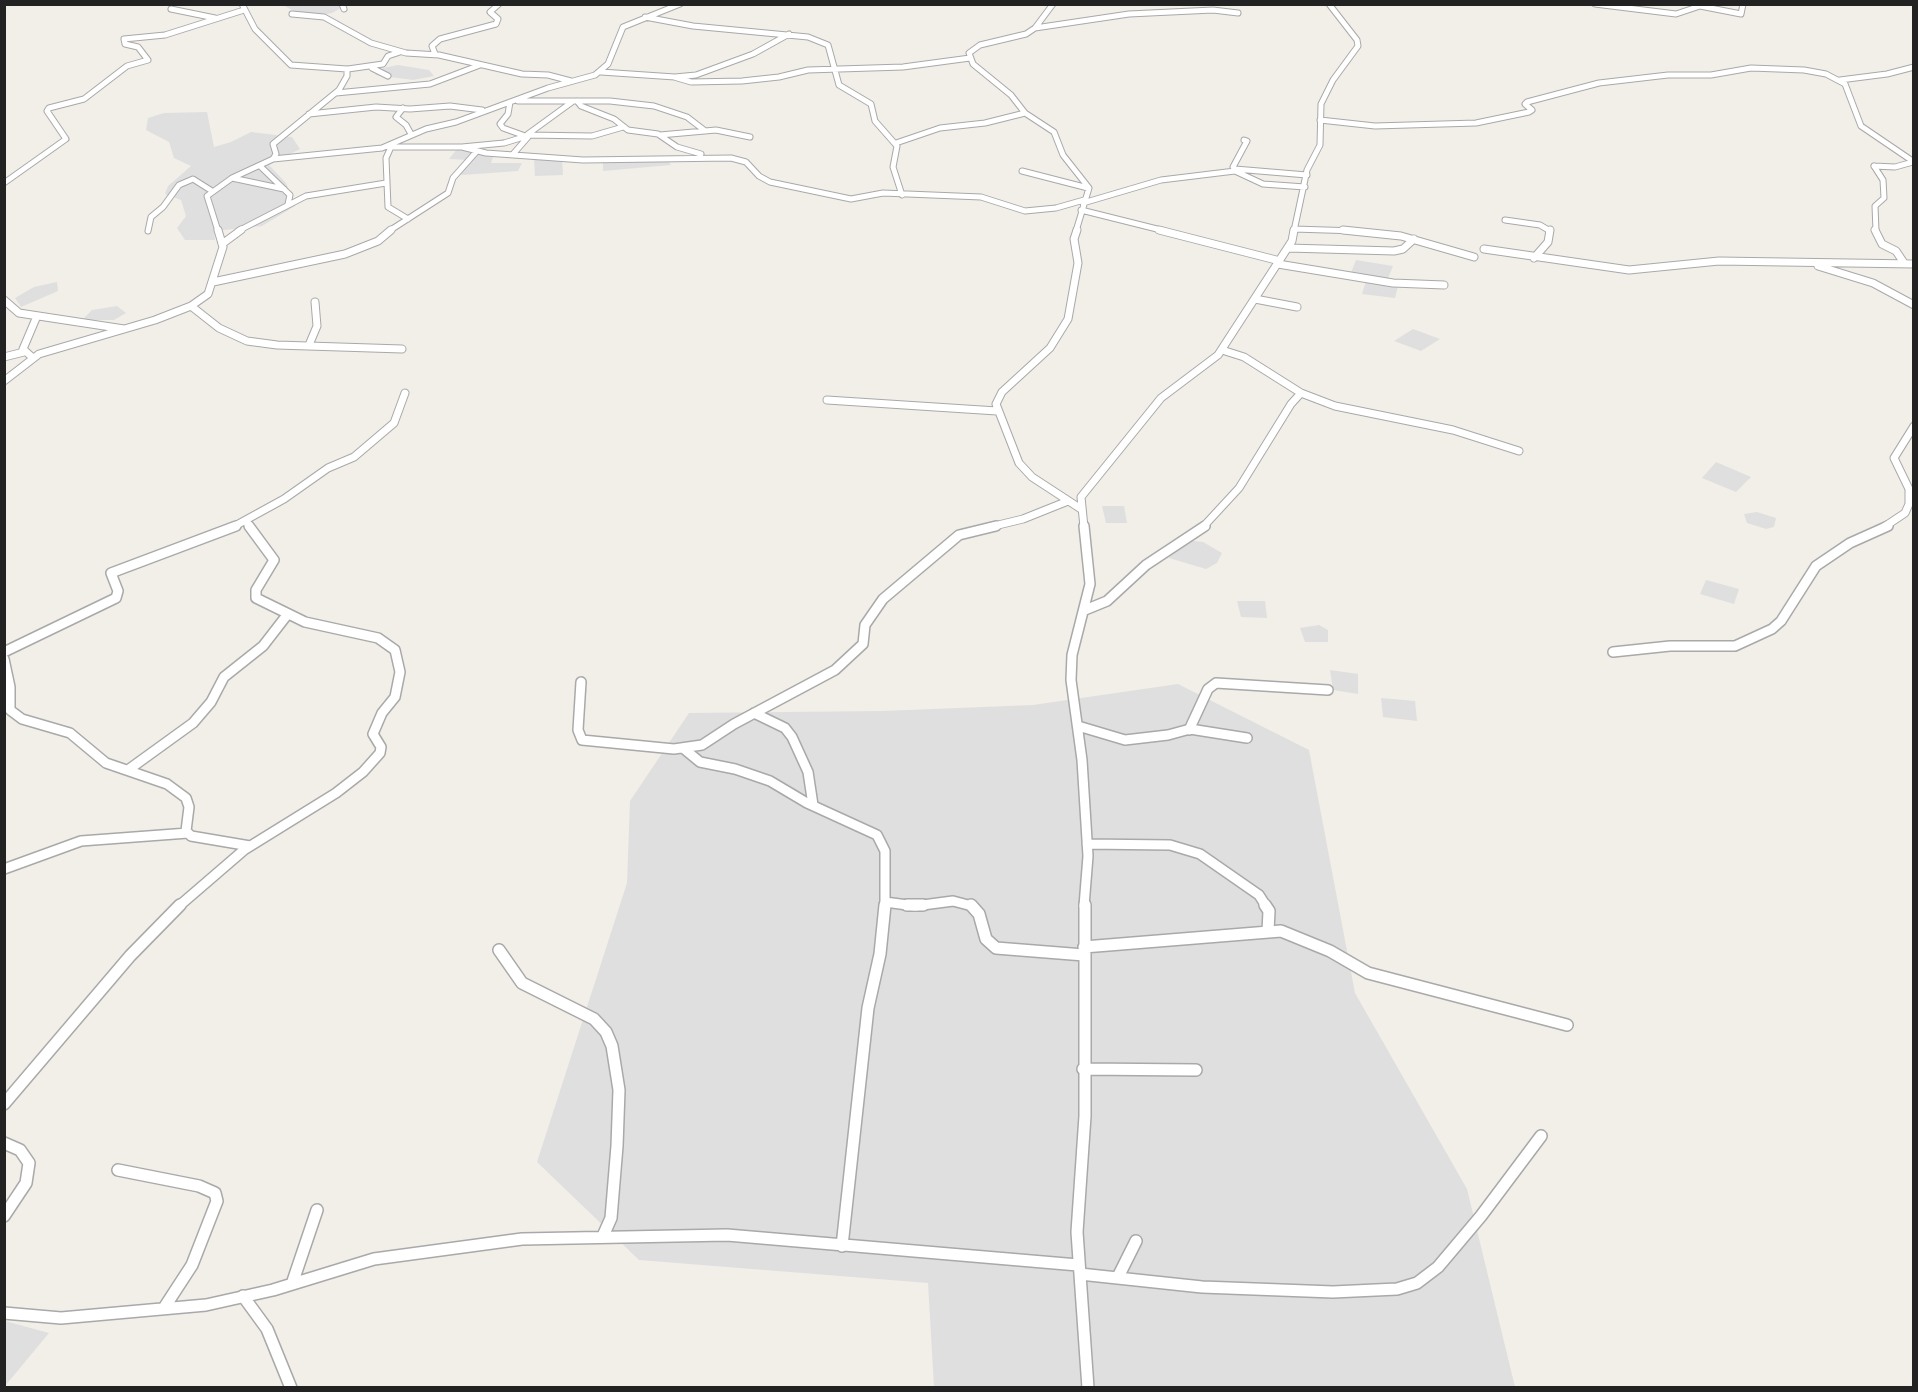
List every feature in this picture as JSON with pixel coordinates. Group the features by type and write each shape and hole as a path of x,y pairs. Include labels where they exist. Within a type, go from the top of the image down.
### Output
{"street":[{"path":"435,54 432,46 440,39 496,24 498,19 490,12 499,4"},
{"path":"601,72 610,59 620,30 643,17 680,4"},
{"path":"1053,4 1035,28 1020,37 976,46 969,53 970,58 989,79 1011,95 1025,113 1054,132 1063,155 1088,188"},
{"path":"1088,1388 1079,1269 1078,1221 1085,1116 1083,1069 1087,844 1078,726 1071,680 1072,655 1090,584 1081,497 1161,398 1222,350 1288,248 1307,175 1320,145 1320,120 1325,96 1358,46 1357,40 1329,4"},
{"path":"1595,4 1676,14 1700,6 1741,14 1743,4"},
{"path":"4,183 66,139 47,111 49,108 84,99 127,66 148,60 138,47 125,44 124,39 165,35 243,8 255,29 291,65 363,68 383,64 388,56 403,51"},
{"path":"171,9 215,18"},
{"path":"1035,28 1129,14 1213,10 1238,13"},
{"path":"292,14 324,17 371,43 403,51 435,54 522,74 548,75 573,81"},
{"path":"643,17 714,28 789,34 828,45 838,85 871,104 875,121 896,143 898,152 893,167 902,195"},
{"path":"387,147 411,135 601,72 674,77 696,75 746,57 789,34"},
{"path":"674,77 692,82 742,81 779,77 808,70 903,67 970,58"},
{"path":"336,93 430,84 480,65"},
{"path":"1839,80 1887,74 1914,67"},
{"path":"363,68 380,70 388,76"},
{"path":"1320,120 1375,126 1476,123 1529,112 1532,110 1525,102 1599,83 1668,75 1711,75 1751,68 1819,72 1839,80 1849,92 1861,126 1913,162"},
{"path":"273,159 276,154 273,144 336,93 347,76 348,69"},
{"path":"511,102 575,101 654,106 687,117 704,130"},
{"path":"575,101 581,106 614,119 623,127 637,133 682,135 704,130 733,132 750,137"},
{"path":"4,381 33,358 126,330 191,306 208,294 222,244 206,198 212,191 232,178 273,159 387,147 462,147 504,143 526,135 575,101"},
{"path":"511,102 508,114 500,124 503,128 526,135 592,136 623,127"},
{"path":"309,114 376,107 450,106 484,110"},
{"path":"403,108 396,117 406,125 411,135"},
{"path":"896,143 940,128 985,123 1025,113"},
{"path":"514,153 526,135"},
{"path":"660,135 677,147 712,158"},
{"path":"1234,170 1247,141 1244,140"},
{"path":"387,147 388,207 408,219"},
{"path":"462,147 536,158 739,159 763,179 798,189 851,199 883,193 988,198 1008,207 1026,211 1083,204 1161,180 1234,170 1272,170 1307,175"},
{"path":"213,282 345,254 378,241 448,193 453,178 477,151"},
{"path":"1904,263 1896,251 1882,243 1874,228 1875,206 1884,198 1884,189 1883,180 1874,166 1895,167 1913,162"},
{"path":"260,166 290,195 288,204"},
{"path":"1234,170 1263,184 1305,187"},
{"path":"1022,171 1088,188"},
{"path":"232,178 284,189"},
{"path":"148,231 151,218 163,207 179,185 193,179 212,191"},
{"path":"222,244 239,231 265,220 288,204 316,193 386,183"},
{"path":"1081,509 1032,477 1019,463 996,404 1002,392 1050,348 1068,319 1077,270 1074,239 1088,188"},
{"path":"1083,204 1279,262 1393,283 1444,285"},
{"path":"1505,220 1540,225 1550,230 1548,242 1534,258"},
{"path":"1294,229 1350,230 1414,239 1474,257"},
{"path":"1288,248 1394,251 1403,249 1414,239"},
{"path":"1484,249 1629,270 1719,261 1914,264"},
{"path":"1801,261 1874,283 1914,305"},
{"path":"1255,299 1297,307"},
{"path":"4,300 19,313 126,330"},
{"path":"309,345 317,326 315,302"},
{"path":"191,306 219,328 247,341 402,348"},
{"path":"24,352 24,345 38,316"},
{"path":"1222,350 1253,362 1301,393 1335,406 1453,430 1519,451"},
{"path":"4,357 24,352 33,358"},
{"path":"4,651 116,598 118,591 111,573 186,547 246,520 328,468 366,449 394,423 405,393"},
{"path":"1085,610 1097,608 1107,601 1146,565 1209,523 1245,480 1291,404 1301,393"},
{"path":"827,400 997,411"},
{"path":"1613,652 1670,646 1735,646 1772,629 1786,614 1816,566 1850,543 1889,525 1905,513 1909,504 1909,489 1894,458 1914,426"},
{"path":"581,682 578,730 582,740 683,748 712,741 754,713 835,670 853,656 863,644 865,626 883,599 959,535 1023,519 1068,501"},
{"path":"4,1104 60,1034 130,956 193,892 250,846 336,793 378,758 381,747 373,734 376,723 395,696 399,659 388,644 362,633 316,626 287,615 256,598 256,590 274,560 246,520"},
{"path":"129,770 193,723 211,702 224,677 263,646 287,615"},
{"path":"4,659 9,673 10,710 22,719 51,726 70,734 106,763 168,784 186,798 189,807 186,831 188,833"},
{"path":"1189,730 1208,689 1216,683 1328,690"},
{"path":"754,713 785,728 792,737 808,771 813,805"},
{"path":"1078,726 1125,740 1189,730 1247,738"},
{"path":"683,748 700,762 735,769 770,781 813,805 877,835 885,851 885,902 880,954 868,1008 842,1246"},
{"path":"4,869 81,841 109,837 188,833 191,836 250,846"},
{"path":"1087,844 1170,844 1200,854 1258,895 1269,911 1268,931"},
{"path":"885,902 915,906 953,902 971,904 979,914 986,939 996,948 1084,951 1281,931 1300,937 1368,973 1567,1025"},
{"path":"499,950 522,983 594,1019 606,1032 612,1046 619,1090 617,1146 611,1218 603,1236"},
{"path":"1083,1069 1196,1070"},
{"path":"4,1312 38,1318 61,1318 206,1305 292,1284 374,1259 416,1251 522,1239 603,1236 727,1235 1079,1269 1118,1277 1202,1287 1333,1292 1397,1290 1417,1283 1438,1267 1481,1216 1541,1136"},
{"path":"4,1143 20,1150 29,1163 26,1183 4,1216"},
{"path":"118,1170 199,1186 215,1193 217,1201 192,1265 164,1308"},
{"path":"292,1284 317,1210"},
{"path":"1118,1277 1136,1241"},
{"path":"243,1296 267,1329 291,1388"}],"shaded area":[{"path":"283,5 346,5 332,13 306,18"},
{"path":"398,65 429,70 434,76 413,80 375,75 383,68"},
{"path":"207,112 214,147 251,132 292,137 300,149 269,165 286,183 295,206 262,226 214,231 215,240 185,240 177,228 186,216 181,200 165,194 168,186 191,166 174,158 169,142 146,130 148,118 164,113"},
{"path":"457,149 494,154 491,163 522,163 518,171 462,175 456,173 469,160 449,159"},
{"path":"666,157 671,165 603,171 603,161"},
{"path":"534,160 562,160 563,175 535,176"},
{"path":"1356,260 1393,266 1387,281 1350,275"},
{"path":"1366,281 1398,286 1395,298 1362,294"},
{"path":"57,282 58,291 21,307 15,298 34,287"},
{"path":"117,306 126,313 114,320 82,320 92,310"},
{"path":"1413,329 1440,339 1421,351 1394,341"},
{"path":"1716,462 1751,477 1736,492 1702,478"},
{"path":"1102,506 1124,506 1127,523 1106,523"},
{"path":"1757,512 1776,518 1774,527 1766,529 1747,523 1744,514"},
{"path":"1175,539 1203,542 1222,553 1217,563 1206,569 1169,558"},
{"path":"1706,580 1739,589 1734,604 1700,594"},
{"path":"1237,601 1265,601 1267,618 1241,617"},
{"path":"1319,625 1328,630 1328,642 1305,642 1300,628"},
{"path":"1330,670 1358,674 1358,694 1333,690"},
{"path":"1178,684 1309,750 1355,993 1467,1189 1515,1387 934,1387 928,1283 639,1260 537,1162 627,883 630,801 689,713 883,711 1033,705"},
{"path":"1381,698 1415,701 1417,721 1383,717"},
{"path":"4,1321 49,1333 5,1386"}]}
